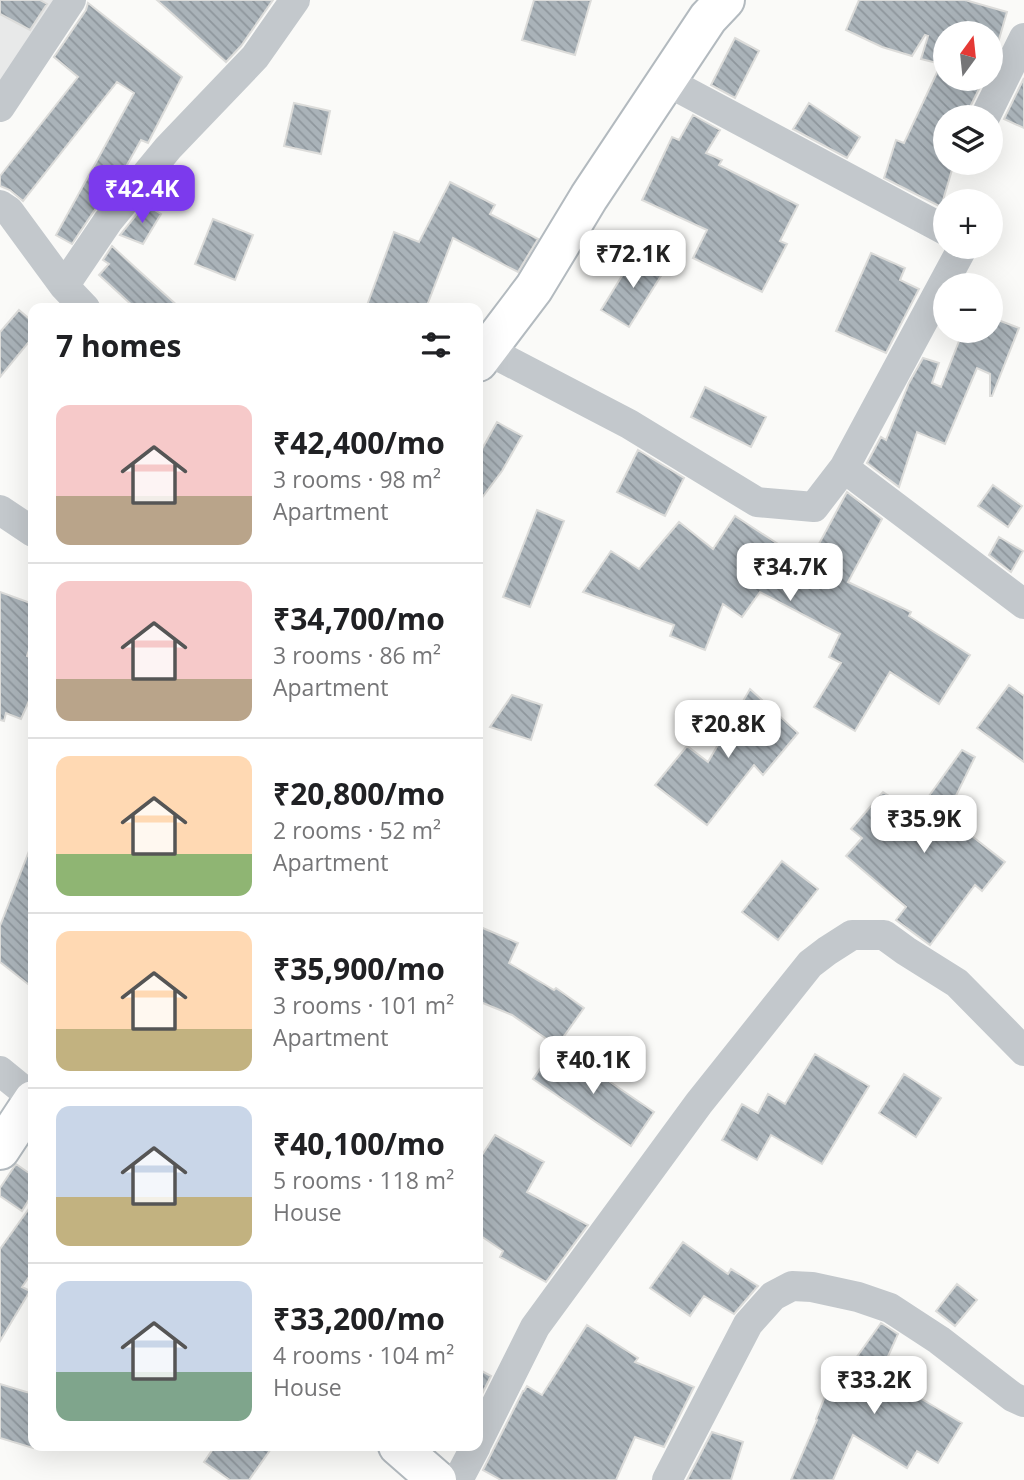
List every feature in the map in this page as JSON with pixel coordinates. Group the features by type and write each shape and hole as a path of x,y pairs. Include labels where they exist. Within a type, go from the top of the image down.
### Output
{"street":[{"path":"0,107 71,0"},
{"path":"64,286 108,221 168,148 256,58 295,0"},
{"path":"483,355 534,288 589,197 708,18 724,0"},
{"path":"991,105 1024,38"},
{"path":"666,81 933,224"},
{"path":"0,205 9,211 64,286 80,303"},
{"path":"483,356 629,425 757,502 814,507 844,468 956,259"},
{"path":"844,468 1024,604"},
{"path":"0,510 28,529"},
{"path":"483,1431 536,1327 699,1103 810,964 827,951 852,935 884,935 957,983 1024,1051"},
{"path":"0,1071 28,1095"},
{"path":"0,1150 28,1107"},
{"path":"667,1480 748,1324 773,1296 792,1286 812,1287 858,1297 890,1308 939,1340 1013,1397 1024,1402"},
{"path":"404,1451 437,1480"},
{"path":"458,1480 473,1451"}],"shaded area":[{"path":"0,0 59,0 0,86"}],"building":[{"path":"0,0 40,0 47,4 30,30 0,14"},
{"path":"157,0 273,0 241,46 226,62"},
{"path":"534,0 591,0 575,55 522,40"},
{"path":"859,0 965,0 1007,12 1003,26 1003,21 933,21 933,62 921,59 928,36 925,35 912,56 882,47 846,30"},
{"path":"88,3 182,77 148,143 141,140 118,181 72,244 56,235 134,93 117,82 23,201 10,190 0,186 0,176 78,77 54,57"},
{"path":"735,38 759,51 735,98 711,85"},
{"path":"1024,78 1024,128 1004,119"},
{"path":"933,81 933,91 978,91 971,105 933,105 933,175 950,175 946,189 933,189 933,203 884,178 896,140 904,143"},
{"path":"294,103 330,111 321,154 284,146"},
{"path":"809,103 860,137 847,158 793,129"},
{"path":"693,115 720,130 706,153 722,160 719,165 798,205 780,241 787,244 762,292 693,258 707,230 642,200 672,137 679,140"},
{"path":"450,182 495,205 490,214 538,239 518,272 453,238 428,303 368,303 394,232 419,242"},
{"path":"145,204 161,214 143,244 120,235"},
{"path":"213,219 253,235 235,280 195,264"},
{"path":"112,246 175,303 130,303 99,275 109,264 103,260"},
{"path":"636,253 664,271 629,327 601,310"},
{"path":"871,253 905,268 900,280 919,289 886,353 836,331"},
{"path":"19,310 28,318 28,343 0,377 0,332"},
{"path":"1003,322 1019,328 992,396 990,374 977,368 945,444 917,432 899,487 867,463 881,437 886,440 909,383 923,358 939,363 932,383 941,387 958,343 1003,343"},
{"path":"705,387 766,417 751,447 691,417"},
{"path":"497,422 522,436 502,471 483,496 483,447"},
{"path":"638,450 684,478 665,516 617,492"},
{"path":"993,485 1022,506 1008,527 978,506"},
{"path":"847,492 882,519 848,582 911,612 909,616 970,655 939,704 890,672 855,731 814,707 841,663 829,657 840,634 760,592 742,617 723,604 705,650 670,636 674,625 583,592 611,551 639,569 679,522 713,549 735,516 795,555 799,548 813,555"},
{"path":"537,510 564,521 530,607 503,597"},
{"path":"999,537 1023,551 1011,572 989,555"},
{"path":"0,592 28,602 28,703 21,719 6,713 4,721 0,720"},
{"path":"1009,685 1024,696 1024,762 977,728"},
{"path":"750,689 798,733 763,775 754,765 707,825 655,785 687,746 708,762"},
{"path":"512,695 542,705 531,740 490,727"},
{"path":"962,750 975,757 946,816 1005,862 982,891 975,885 930,945 896,920 906,907 846,856 862,838 851,829 883,792 916,814"},
{"path":"28,854 28,984 0,962 0,926"},
{"path":"782,861 818,889 778,940 742,912"},
{"path":"483,928 518,943 509,963 554,990 556,988 584,1008 557,1046 512,1015 483,1003"},
{"path":"556,1045 654,1112 631,1146 533,1079"},
{"path":"815,1054 869,1086 822,1164 771,1135 757,1160 722,1140 742,1104 758,1113 768,1094 785,1104"},
{"path":"904,1074 941,1098 916,1137 879,1113"},
{"path":"495,1135 544,1162 527,1192 588,1225 546,1282 500,1257 503,1251 483,1237 483,1153"},
{"path":"16,1164 28,1172 28,1201 22,1211 0,1196 0,1188"},
{"path":"28,1210 28,1278 22,1287 28,1290 28,1294 0,1341 0,1249"},
{"path":"683,1242 728,1274 731,1269 758,1286 734,1314 704,1296 690,1316 650,1288"},
{"path":"957,1284 977,1300 955,1326 936,1311"},
{"path":"881,1323 898,1334 886,1361 896,1368 888,1379 962,1423 938,1463 917,1451 907,1468 853,1435 833,1480 791,1480 831,1381 838,1383"},
{"path":"587,1325 638,1358 635,1362 694,1387 664,1447 635,1437 616,1480 501,1480 483,1470 523,1391 527,1386 542,1395"},
{"path":"483,1372 491,1376 483,1392"},
{"path":"0,1384 28,1392 28,1446 0,1438"},
{"path":"712,1432 743,1442 731,1480 687,1480"},
{"path":"212,1451 269,1451 249,1480 230,1480 204,1462"}]}
